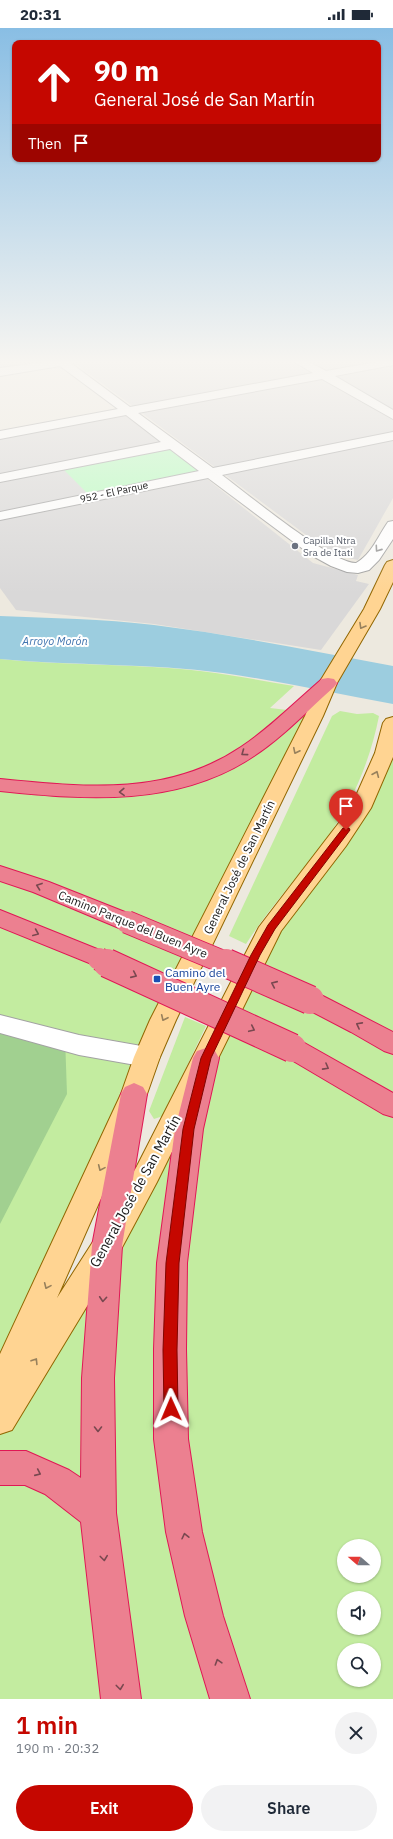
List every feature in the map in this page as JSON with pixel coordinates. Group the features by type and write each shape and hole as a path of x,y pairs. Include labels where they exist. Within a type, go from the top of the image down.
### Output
{"highway":[{"path":"0,785 54,790 103,792 141,791 171,786 205,775 235,760 265,738 305,714 328,683"},
{"name":"Camino Parque del Buen Ayre","path":"0,873 41,887 220,960 310,1000 360,1025 393,1044"},
{"path":"0,918 99,959 292,1048 393,1106"},
{"path":"206,1058 189,1129 172,1263 170,1350 172,1439 184,1532 204,1616 230,1699"},
{"path":"121,1699 98,1513 98,1378 107,1246 134,1094"},
{"path":"0,1468 26,1468 57,1482 98,1513"}],"main road":[{"path":"328,683 372,609 393,565"},
{"path":"372,609 393,593"},
{"name":"General José de San Martín","path":"0,1390 134,1094 147,1057 163,1020 305,714"},
{"name":"General José de San Martín","path":"0,1418 107,1246 206,1058 256,955 272,927 338,841 361,808 385,754 392,727"}],"street":[{"path":"167,439 316,552 341,564 358,568 364,565 377,552 393,525"},
{"name":"952 - El Parque","path":"0,516 378,439"},
{"path":"0,478 173,444"},
{"path":"0,1024 80,1045 147,1057"}],"shaded area":[{"path":"0,439 157,439 313,563 358,575 356,581 369,584 321,650 154,624 16,610 0,588"},
{"path":"177,439 393,439 393,498 358,560 333,555"}],"green space":[{"path":"170,447 200,472 88,494 62,468"},
{"path":"0,659 170,668 223,674 294,686 270,708 296,711 314,716 0,1390"},
{"path":"340,711 357,714 373,713 379,716 365,766 351,798 333,828 246,944 229,936 332,716"},
{"path":"393,732 393,1699 0,1699 0,1418 256,955 338,841"},
{"path":"185,1017 206,1026 163,1116 154,1119 149,1111"},
{"path":"0,1019 65,1037 67,1094 0,1224"}],"water":[{"name":"Arroyo Morón","path":"0,616 96,620 154,625 244,638 393,666 393,704 223,673 139,666 0,659"}],"place":[{"name":"Capilla Ntra Sra de Itati","path":"295,546"},
{"name":"Camino del Buen Ayre","path":"157,979"}],"route":[{"path":"171,1409 170,1350 172,1263 180,1188 189,1129 206,1058 256,955 272,927 346,830"}]}
